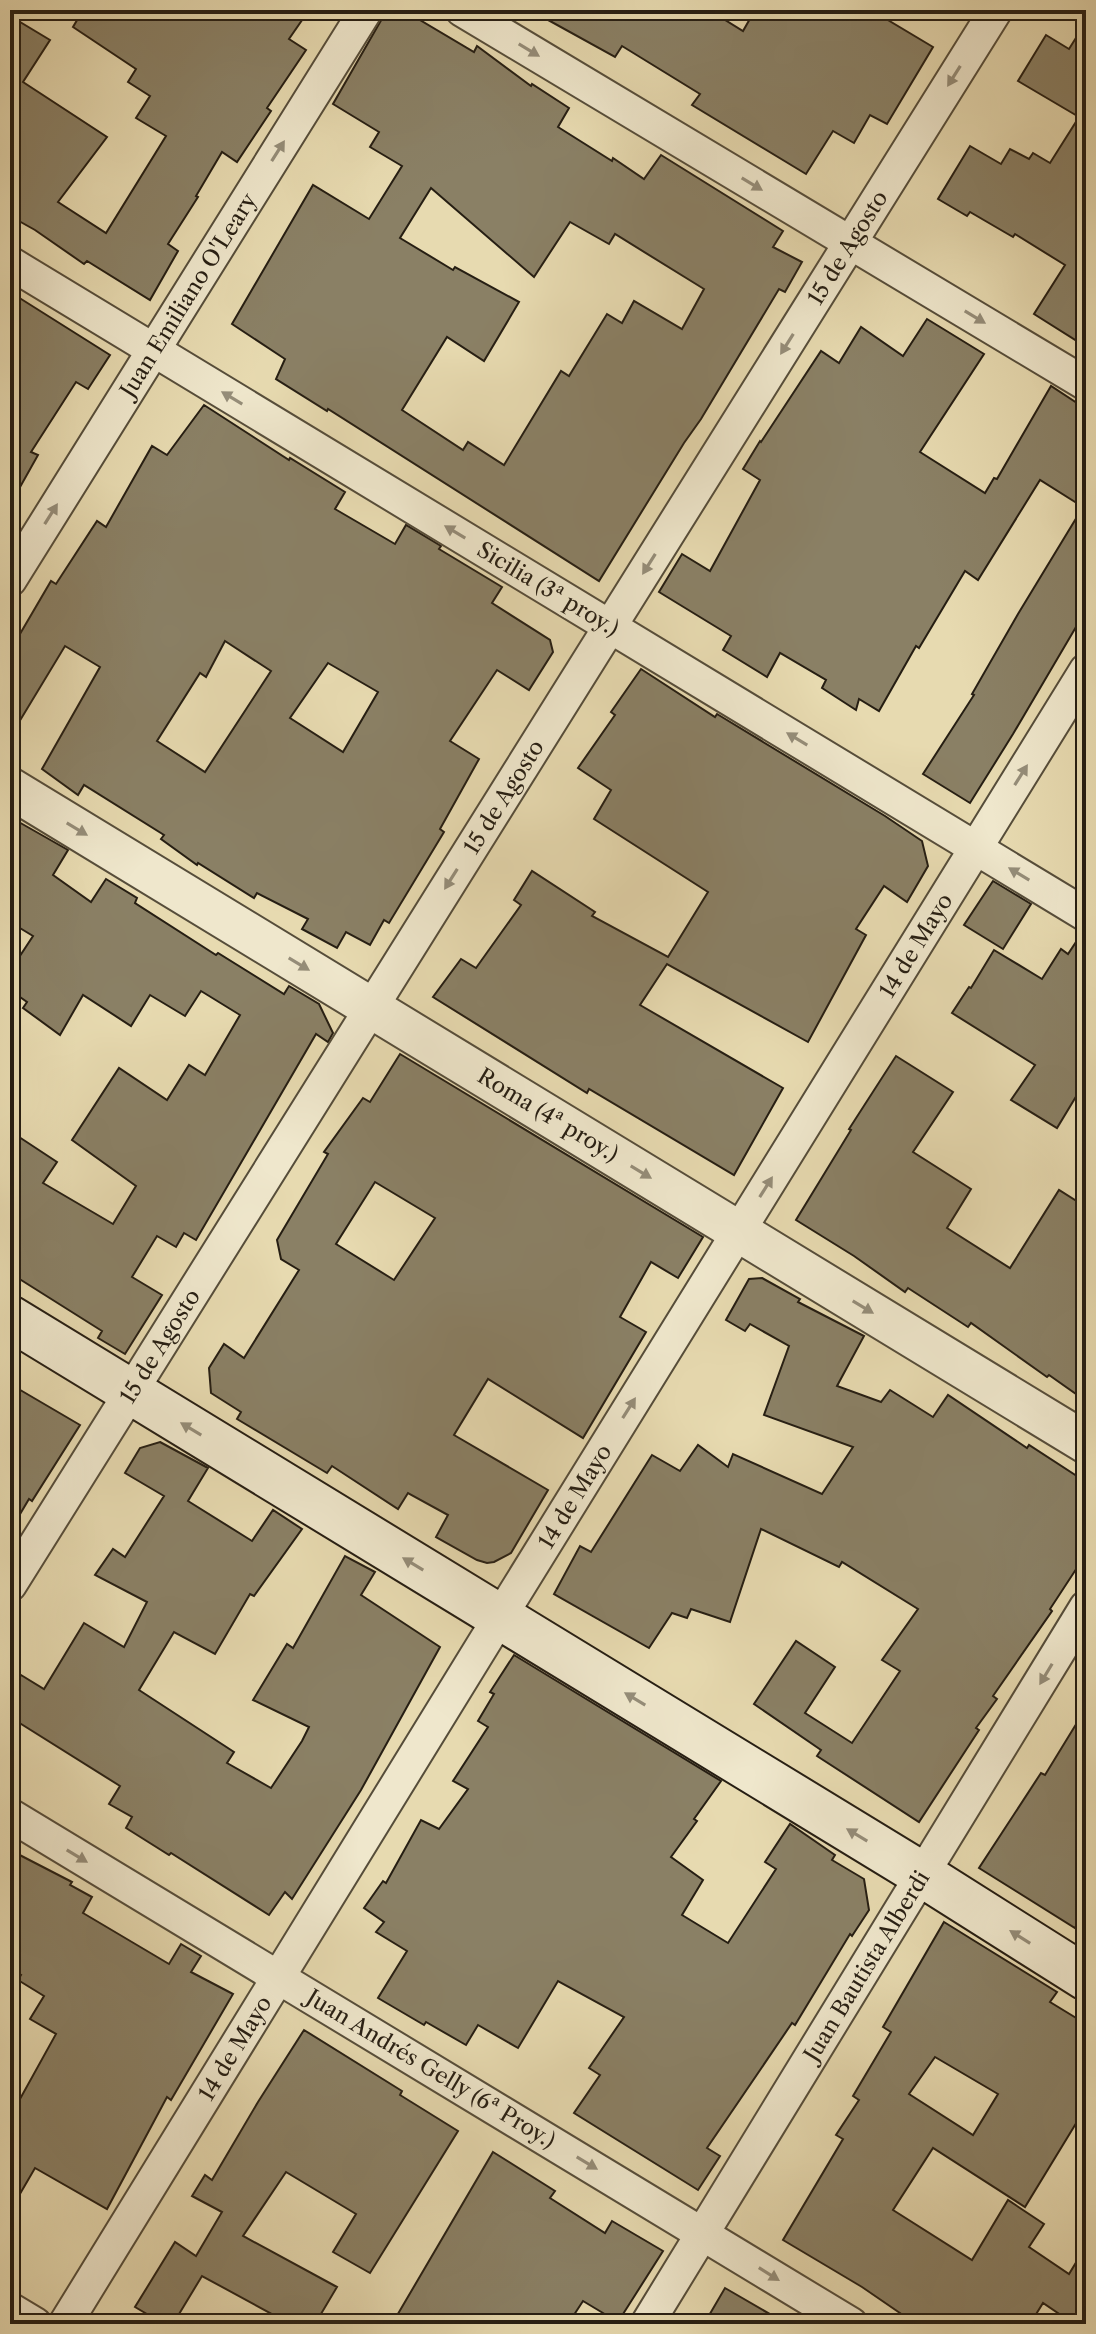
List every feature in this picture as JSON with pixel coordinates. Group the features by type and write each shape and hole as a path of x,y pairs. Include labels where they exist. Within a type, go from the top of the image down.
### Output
{"main road":[{"path":"10,1318 923,1875 1086,1978"}],"street":[{"name":"Juan Emiliano O'Leary","path":"10,580 366,10"},
{"path":"462,10 1086,384"},
{"name":"15 de Agosto","path":"10,1585 996,10"},
{"name":"Sicilia (3ª proy.)","path":"10,263 1086,915"},
{"name":"14 de Mayo","path":"65,2324 1086,670"},
{"name":"Roma (4ª proy.)","path":"10,788 1086,1443"},
{"name":"Juan Bautista Alberdi","path":"647,2324 1086,1607"},
{"name":"Juan Andrés Gelly (6ª Proy.)","path":"10,1815 851,2324"},
{"path":"10,2309 35,2324"}],"building":[{"path":"83,10 309,10 289,39 306,50 267,108 271,111 237,162 222,152 168,244 178,251 150,300 87,261 84,264 10,216 10,16 50,40 23,82 107,137 58,202 106,233 166,136 136,118 150,96 128,82 136,69 73,27"},
{"path":"387,10 403,10 474,52 477,46 531,86 569,108 558,127 644,179 661,155 783,231 773,247 802,262 785,292 779,289 599,581 276,379 285,359 232,324 313,185 369,219 402,166 370,147 379,132 333,104","holes":["431,188 534,277 570,222 609,244 615,234 704,289 682,329 634,301 622,323 607,314 569,376 561,371 504,465 468,442 463,450 402,410 447,337 484,361 519,302 455,267 453,270 400,238"]},
{"path":"530,10 709,10 743,31 755,10 871,10 933,47 887,124 870,115 854,143 833,131 806,174 692,105 700,94 622,46 615,57"},
{"path":"1086,22 1086,326 1077,341 1034,314 1065,265 1015,234 1013,237 970,212 967,216 938,199 970,146 1001,164 1010,149 1029,159 1033,153 1050,163 1079,117 1018,81 1046,35 1069,49"},
{"path":"10,292 110,355 88,389 76,382 31,452 38,455 10,505"},
{"path":"927,319 984,354 920,452 985,493 994,478 997,479 1051,386 1086,409 1086,610 970,803 923,774 974,695 1018,614 1083,507 1040,480 978,580 965,571 919,648 916,646 879,711 859,699 856,710 822,688 826,680 780,653 767,677 723,650 731,636 659,592 682,554 710,571 760,480 743,469 821,351 839,363 861,327 903,356"},
{"path":"204,405 345,492 335,509 395,544 406,525 502,587 492,603 550,640 553,652 529,690 497,670 450,741 479,759 440,829 444,832 389,923 384,920 370,945 346,932 337,948 302,929 308,919 257,893 254,898 197,865 161,839 164,835 84,785 78,795 42,769 100,667 65,646 10,737 10,651 51,581 56,584 97,521 106,527 152,446 167,455","holes":["225,641 271,671 205,772 157,741 200,673 206,677","328,663 378,692 343,752 290,718"]},
{"path":"641,669 922,841 928,866 907,902 884,886 856,929 866,935 808,1042 667,964 640,1005 783,1088 734,1175 589,1089 587,1093 433,997 461,959 476,968 521,905 514,900 532,871 595,912 592,916 668,957 708,892 594,819 611,790 578,768 615,715 611,712"},
{"path":"10,817 68,850 53,875 91,902 106,879 137,898 135,903 216,955 218,953 284,994 289,986 319,1004 333,1033 328,1042 316,1034 196,1240 184,1233 176,1247 157,1236 132,1277 162,1295 125,1354 98,1338 102,1331 10,1273 10,1131 57,1162 43,1183 113,1224 136,1186 72,1140 119,1068 167,1100 189,1065 205,1075 240,1015 201,991 185,1016 150,995 131,1026 83,995 60,1035 23,1008 27,1002 10,990 10,971 33,936 10,922"},
{"path":"993,881 1031,904 1003,949 964,925"},
{"path":"1082,933 1086,934 1086,1080 1057,1128 1011,1100 1035,1065 952,1013 994,950 1042,979 1061,949 1068,954"},
{"path":"400,1054 703,1237 678,1278 651,1262 620,1317 646,1332 583,1438 488,1379 454,1435 548,1490 511,1553 494,1562 477,1560 436,1537 448,1515 408,1493 398,1509 332,1466 327,1473 237,1419 241,1412 211,1393 209,1368 224,1344 244,1358 299,1270 281,1259 277,1240 328,1154 324,1152 363,1098 370,1102","holes":["375,1182 435,1218 394,1280 336,1244"]},
{"path":"896,1056 953,1092 913,1152 971,1189 947,1228 1010,1268 1059,1190 1086,1207 1086,1401 971,1323 968,1327 908,1288 905,1292 796,1220"},
{"path":"762,1278 800,1299 798,1302 864,1336 837,1386 881,1402 890,1390 933,1417 948,1395 1027,1448 1029,1445 1086,1482 1086,1554 1050,1609 1052,1611 993,1696 997,1699 976,1728 979,1730 919,1822 817,1756 821,1750 754,1704 796,1641 835,1667 805,1713 852,1743 900,1671 882,1660 918,1609 842,1562 839,1567 761,1529 730,1622 691,1609 687,1618 672,1613 649,1648 554,1594 580,1546 591,1552 652,1455 680,1471 698,1445 728,1467 733,1454 822,1494 853,1447 764,1415 789,1346 750,1324 745,1331 726,1320 749,1279"},
{"path":"10,1384 80,1425 10,1531"},
{"path":"160,1442 208,1468 188,1501 252,1541 273,1510 302,1529 254,1596 250,1594 215,1654 174,1632 139,1690 234,1752 227,1763 271,1788 302,1741 309,1727 253,1700 287,1644 293,1648 345,1556 375,1572 361,1595 440,1647 361,1790 292,1899 285,1892 269,1915 126,1828 132,1817 109,1804 120,1786 10,1717 10,1692 21,1675 44,1689 84,1623 124,1647 147,1602 95,1575 113,1549 125,1557 164,1496 125,1473 140,1448"},
{"path":"514,1655 721,1781 671,1857 703,1880 682,1915 728,1943 776,1869 765,1862 790,1824 835,1855 832,1860 864,1879 869,1910 852,1936 850,1934 795,2025 792,2023 707,2148 720,2156 698,2190 574,2113 600,2075 589,2068 624,2017 558,1981 518,2048 478,2025 466,2045 378,1998 407,1951 376,1932 384,1922 364,1908 383,1881 386,1883 421,1820 439,1829 468,1789 453,1781 488,1727 478,1721 494,1694 490,1692"},
{"path":"1086,1708 1086,1930 1077,1924 1075,1928 979,1868 1041,1773 1045,1775"},
{"path":"10,1850 72,1882 70,1885 92,1897 83,1913 169,1964 181,1944 201,1956 191,1972 233,1994 171,2100 167,2097 107,2209 35,2168 10,2211 10,2094 20,2099 56,2034 30,2019 44,1996 18,1980 21,1975 10,1969"},
{"path":"944,1922 1057,1992 1050,2002 1086,2024 1086,2107 1025,2207 933,2148 893,2210 972,2260 1008,2200 1044,2224 1029,2247 1069,2274 1086,2246 1086,2324 1074,2324 1043,2303 1030,2324 916,2324 862,2287 783,2240 843,2139 836,2135 859,2100 853,2096 891,2032 883,2027","holes":["935,2057 998,2094 973,2135 909,2094"]},
{"path":"304,2030 402,2091 400,2095 458,2131 370,2273 333,2252 356,2214 286,2172 243,2236 337,2287 315,2324 290,2324 202,2276 173,2324 164,2324 135,2307 175,2242 196,2256 222,2212 192,2196 205,2175 212,2180"},
{"path":"493,2152 555,2191 550,2198 605,2233 612,2221 663,2251 618,2322 583,2301 568,2324 392,2324"},
{"path":"725,2288 787,2324 704,2324"}]}
